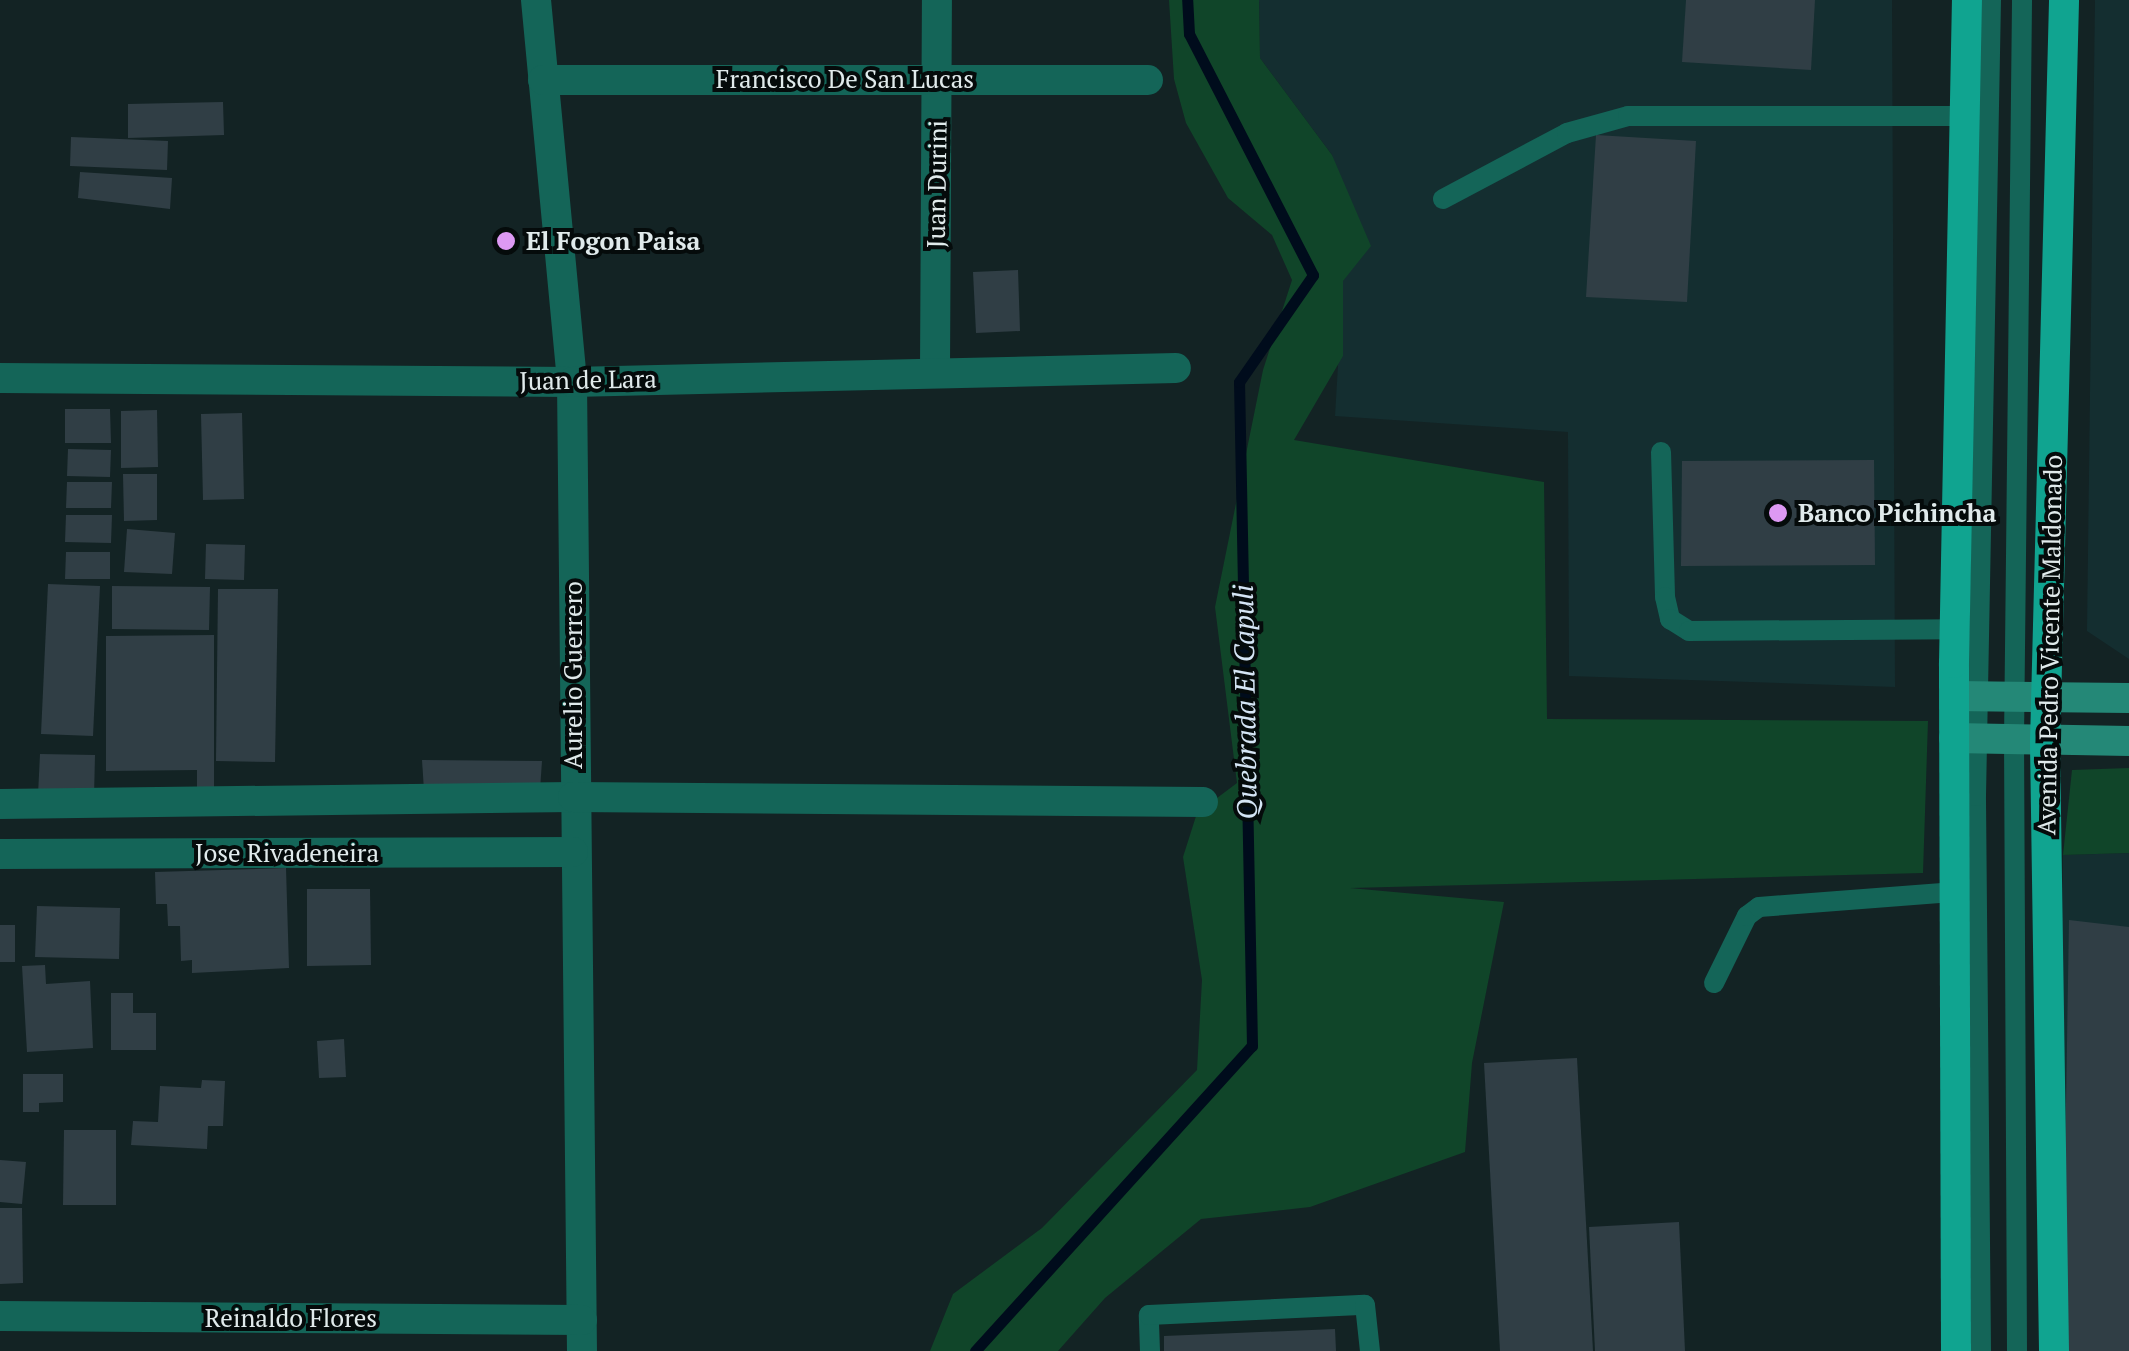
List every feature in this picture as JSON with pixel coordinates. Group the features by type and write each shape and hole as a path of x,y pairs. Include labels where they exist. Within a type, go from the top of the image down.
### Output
{"main road":[{"path":"1956,1351 1954,892 1966,696 1955,628 1967,0"},
{"name":"Avenida Pedro Vicente Maldonado","path":"2054,1351 2045,742 2064,0"},
{"path":"1966,696 2129,698"},
{"path":"1966,739 2129,741"}],"street":[{"name":"Aurelio Guerrero","path":"536,0 572,382 573,797 582,1351"},
{"name":"Juan Durini","path":"935,369 937,0"},
{"name":"Francisco De San Lucas","path":"543,80 1148,80"},
{"name":"Juan de Lara","path":"0,378 572,382 935,369 1176,368"},
{"path":"0,804 573,797 1203,802"},
{"name":"Jose Rivadeneira","path":"0,854 574,852"},
{"name":"Reinaldo Flores","path":"0,1316 582,1320"}],"lane":[{"path":"1966,696 1991,0"},
{"path":"2017,1351 2014,698 2022,0"},
{"path":"1444,199 1567,132 1628,116 1965,116"},
{"path":"1661,452 1664,597 1670,619 1679,625 1718,631 1955,628"},
{"path":"1966,739 1981,1351"},
{"path":"1714,983 1747,916 1772,902 1954,892"},
{"path":"1150,1351 1149,1315 1364,1305 1370,1351"}],"shaded area":[{"name":"Banco Pichincha","path":"1259,0 1892,0 1895,687 1569,676 1568,432 1335,416 1343,281 1332,155 1260,58"},
{"path":"2095,0 2129,0 2129,659 2087,631"},
{"path":"2129,853 2129,1351 2055,1351 2063,855"}],"green space":[{"path":"1169,0 1259,0 1260,58 1332,155 1371,246 1343,281 1343,356 1294,440 1544,482 1547,719 1928,721 1923,873 1350,888 1504,902 1472,1063 1465,1152 1310,1207 1201,1219 1105,1298 1058,1351 930,1351 953,1294 1042,1228 1197,1070 1202,980 1183,857 1197,813 1237,783 1215,607 1263,370 1292,280 1272,235 1228,198 1186,123 1174,79"},
{"path":"2129,768 2129,853 2063,855 2072,770"}],"building":[{"path":"1686,0 1815,0 1811,70 1682,62"},
{"path":"223,102 224,135 128,138 128,104"},
{"path":"1596,135 1696,141 1687,302 1586,297"},
{"path":"71,137 168,141 167,170 70,166"},
{"path":"80,172 172,178 170,209 78,198"},
{"path":"1018,270 1020,331 976,333 973,272"},
{"path":"65,409 110,409 111,443 65,443"},
{"path":"157,410 158,467 121,468 121,411"},
{"path":"242,413 244,499 203,500 201,414"},
{"path":"68,449 111,450 110,477 67,476"},
{"name":"Banco Pichincha","path":"1874,460 1875,565 1681,566 1682,461"},
{"path":"123,474 157,474 157,520 124,521"},
{"path":"67,482 112,482 111,508 66,508"},
{"path":"66,515 112,515 111,543 65,542"},
{"path":"127,529 175,533 172,574 124,572"},
{"path":"206,544 245,545 244,580 205,579"},
{"path":"66,552 110,552 110,579 65,579"},
{"path":"48,584 100,586 93,736 41,734"},
{"path":"112,586 210,587 209,630 112,629"},
{"path":"218,589 278,589 275,762 216,761"},
{"path":"214,635 214,788 197,788 197,770 106,771 106,636"},
{"path":"40,754 95,755 94,797 38,795"},
{"path":"422,760 542,761 540,790 424,790"},
{"path":"286,868 289,968 192,973 192,960 181,961 180,926 168,926 167,904 156,904 155,872"},
{"path":"307,889 370,889 371,965 307,966"},
{"path":"37,906 120,908 119,959 35,957"},
{"path":"2069,920 2129,927 2129,1351 2062,1351"},
{"path":"0,925 15,925 15,962 0,962"},
{"path":"45,965 46,984 90,981 93,1048 27,1052 22,966"},
{"path":"111,993 133,993 133,1013 156,1013 156,1050 111,1050"},
{"path":"344,1039 346,1077 319,1078 317,1041"},
{"path":"1577,1058 1593,1351 1500,1351 1484,1063"},
{"path":"23,1074 63,1074 63,1102 39,1103 39,1112 23,1112"},
{"path":"202,1080 225,1081 223,1126 208,1126 207,1149 131,1145 133,1121 158,1122 160,1086 201,1088"},
{"path":"64,1130 116,1130 116,1205 63,1205"},
{"path":"0,1160 26,1162 22,1204 0,1202"},
{"path":"0,1208 22,1208 23,1283 0,1284"},
{"path":"1679,1222 1685,1351 1595,1351 1589,1227"},
{"path":"1335,1329 1336,1351 1164,1351 1164,1336"}],"waterway":[{"name":"Quebrada El Capuli","path":"975,1351 1252,1046 1239,382 1313,275 1189,34 1187,0"}],"place":[{"name":"El Fogon Paisa","path":"506,241"},
{"name":"Banco Pichincha","path":"1778,513"}]}
